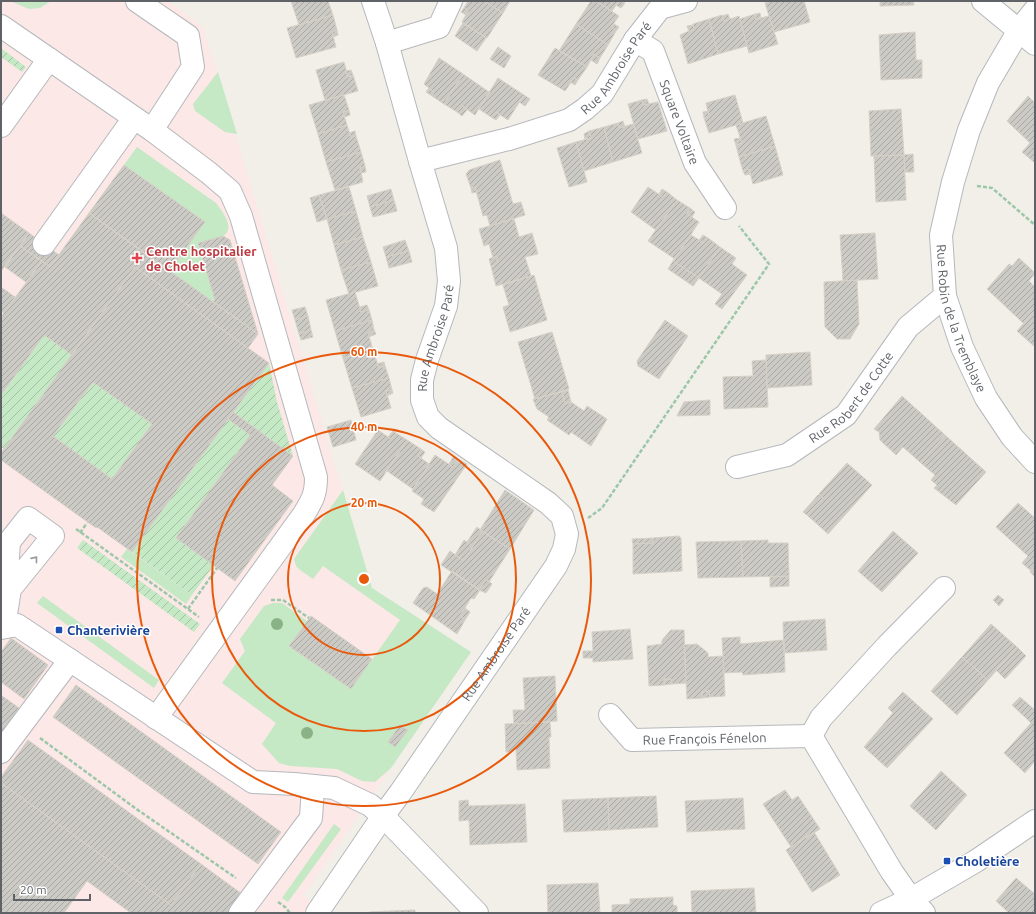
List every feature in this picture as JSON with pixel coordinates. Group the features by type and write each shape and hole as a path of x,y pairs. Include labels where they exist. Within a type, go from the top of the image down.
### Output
{"street":[{"path":"137,1 188,36 193,67 152,130"},
{"path":"373,1 387,43 420,161"},
{"path":"387,43 439,27 451,1"},
{"name":"Rue Ambroise Paré","path":"317,913 556,566 564,549 567,534 562,516 548,503 440,428 428,417 422,400 422,380 427,360 446,306 449,281 446,248 420,161 509,139 569,120 585,109 602,94 635,40 660,8 686,1"},
{"path":"983,1 1027,37"},
{"name":"Rue Robin de la Tremblaye","path":"1035,10 1027,37 988,83 969,130 953,182 941,235 945,296 962,347 986,398 1012,437 1035,462"},
{"path":"1,26 152,130 209,173 230,191 241,216 316,477 314,497 304,514 156,718"},
{"name":"Square Voltaire","path":"635,40 653,51 695,163 725,208"},
{"path":"1,126 49,59"},
{"path":"44,244 134,118"},
{"name":"Rue Robert de Cotte","path":"737,467 787,455 846,415 908,327 945,296"},
{"path":"918,906 892,872 811,736 821,718 887,646 944,588"},
{"path":"10,589 2,628 18,625 253,782 334,788 370,805 383,816 476,913"},
{"path":"1,752 70,660"},
{"name":"Rue François Fénelon","path":"610,715 632,740 811,736"},
{"path":"240,913 311,818 313,786"},
{"path":"881,913 918,906 976,861 1035,821"}],"path":[{"path":"953,182 992,188 1035,225"},
{"path":"567,534 602,508 769,264 725,208"},
{"path":"74,528 200,618"},
{"path":"188,609 217,568"},
{"path":"266,601 283,600 309,618"},
{"path":"35,735 135,808 238,880 250,883 258,888 286,907 290,913"}],"shaded area":[{"name":"Centre hospitalier de Cholet","path":"1,1 168,1 203,27 372,588 471,652 304,895 321,913 1,913"}],"green space":[{"path":"10,1 51,1 40,8 29,9"},
{"path":"1,48 26,67 22,72 1,57"},
{"path":"218,72 237,134 225,132 195,111 193,104"},
{"path":"137,147 216,203 227,220 227,233 223,236 198,244 215,300 213,302 169,271 204,222 124,165"},
{"path":"44,335 72,355 4,449 1,447 1,395"},
{"path":"269,363 277,402 293,456 233,412"},
{"path":"93,382 152,424 112,479 53,436"},
{"path":"228,419 250,435 176,538 214,565 192,595 132,552"},
{"path":"343,490 372,588 471,652 391,768 375,782 362,781 337,769 290,766 279,763 262,744 276,723 222,683 245,651 240,639 264,606 273,603 282,603 307,621 289,646 351,689 400,620 323,566 313,579 296,566 294,559"},
{"path":"83,540 200,624 194,632 77,548"},
{"path":"127,549 192,595 186,604 121,557"},
{"path":"43,596 159,680 154,688 37,603"},
{"path":"334,824 341,829 288,902 282,898"}],"building":[{"path":"291,1 328,1 333,15 299,25"},
{"path":"468,1 484,1 503,13 487,38 462,22 468,11 464,8"},
{"path":"484,1 510,1 503,13"},
{"path":"591,1 596,1 619,16 611,27 616,31 608,45 576,24"},
{"path":"596,1 619,1 612,11"},
{"path":"619,1 625,3 621,8 616,5"},
{"path":"772,1 804,1 810,22 774,32 765,3"},
{"path":"880,1 913,1 914,5 880,6"},
{"path":"464,8 468,11 466,15 461,12"},
{"path":"760,13 761,19 756,19 755,14"},
{"path":"728,14 730,19 724,21 722,16"},
{"path":"755,14 756,19 769,16 778,44 749,53 740,19"},
{"path":"333,15 337,30 332,32 336,47 296,58 287,28"},
{"path":"722,15 724,21 739,16 747,46 718,54 709,19"},
{"path":"709,19 718,54 688,64 680,35 694,30 693,24"},
{"path":"463,23 486,38 477,51 455,36"},
{"path":"576,24 608,45 600,58 594,54 587,67 559,51"},
{"path":"614,24 619,27 616,31 611,27"},
{"path":"693,25 694,30 689,31 687,26"},
{"path":"337,30 338,35 333,37 332,32"},
{"path":"915,32 916,60 922,60 922,78 881,80 879,35"},
{"path":"498,47 511,56 504,68 490,59"},
{"path":"555,48 587,67 578,80 574,78 565,91 538,75"},
{"path":"594,54 600,58 597,64 591,60"},
{"path":"439,58 463,74 444,104 432,96 434,92 424,84"},
{"path":"344,62 348,77 353,75 358,91 325,100 316,70"},
{"path":"351,70 353,75 348,77 346,71"},
{"path":"463,74 489,92 475,115 462,106 457,112 444,104"},
{"path":"498,78 524,95 508,120 496,112 491,117 479,109"},
{"path":"574,78 578,80 575,85 570,82"},
{"path":"429,88 434,92 432,96 426,92"},
{"path":"344,95 349,110 343,112 347,125 318,134 309,105"},
{"path":"524,95 530,99 525,106 519,102"},
{"path":"735,95 743,123 709,133 704,118 709,116 706,103"},
{"path":"1028,96 1035,103 1035,163 1022,152 1030,143 1007,121"},
{"path":"647,99 649,104 643,105 642,100"},
{"path":"642,100 643,105 658,102 667,131 638,139 628,104"},
{"path":"462,106 467,110 462,116 457,112"},
{"path":"901,109 904,155 871,156 869,111"},
{"path":"349,110 350,115 344,117 343,112"},
{"path":"708,111 709,116 704,118 703,112"},
{"path":"496,112 500,115 496,120 491,117"},
{"path":"766,116 775,146 739,157 736,145 742,143 736,125"},
{"path":"623,121 625,127 619,128 618,123"},
{"path":"618,123 619,128 633,124 642,153 613,162 604,127"},
{"path":"347,125 351,138 356,136 361,152 326,162 318,134"},
{"path":"604,127 613,162 584,171 576,142 591,138 589,131"},
{"path":"355,131 356,136 351,138 349,133"},
{"path":"589,131 591,138 585,139 584,134"},
{"path":"740,138 742,143 736,145 734,139"},
{"path":"576,142 587,182 569,187 557,148"},
{"path":"775,146 783,175 753,184 749,169 743,171 739,157"},
{"path":"361,152 365,166 360,168 363,182 335,190 326,162"},
{"path":"913,154 914,172 905,172 904,155"},
{"path":"904,155 906,200 876,202 874,156"},
{"path":"500,160 513,204 521,202 525,215 490,226 487,215 483,216 475,187 471,188 466,174 469,170"},
{"path":"124,165 205,222 169,271 89,213"},
{"path":"365,166 366,172 361,173 360,168"},
{"path":"749,169 751,174 745,175 743,171"},
{"path":"349,187 356,211 327,219 319,195"},
{"path":"475,187 477,192 472,193 471,188"},
{"path":"648,187 663,197 667,192 677,200 656,230 631,212"},
{"path":"391,189 394,200 370,207 367,196"},
{"path":"662,189 667,192 663,197 659,194"},
{"path":"319,195 327,219 317,222 310,198"},
{"path":"394,200 397,211 373,217 370,207"},
{"path":"677,200 690,208 687,214 699,222 675,259 648,241"},
{"path":"690,208 695,212 692,217 687,214"},
{"path":"356,211 363,237 334,245 327,219"},
{"path":"1,213 29,233 1,271"},
{"path":"89,213 258,334 248,348 135,267 72,355 44,335 1,395 1,317 42,261 50,267"},
{"path":"514,219 519,237 532,233 538,254 525,257 531,276 496,286 491,266 494,266 498,262 496,256 493,258 489,244 484,246 479,229"},
{"path":"29,233 59,255 50,267 20,246"},
{"path":"875,233 878,279 843,281 840,235"},
{"path":"691,235 704,243 708,238 720,247 699,278 673,261"},
{"path":"703,235 708,238 704,243 699,240"},
{"path":"223,236 230,240 258,334 213,302 215,300 198,243"},
{"path":"363,237 371,262 341,270 334,245"},
{"path":"405,240 409,251 386,257 383,247"},
{"path":"20,246 42,261 26,282 5,267"},
{"path":"720,247 736,258 732,264 747,275 722,309 715,304 722,294 699,278"},
{"path":"409,251 412,262 389,268 386,257"},
{"path":"496,256 498,262 494,266 491,266 489,259"},
{"path":"1019,258 1035,273 1029,281 1035,287 1035,310 1023,323 987,289 1009,264 1012,266"},
{"path":"673,261 699,278 693,286 668,269"},
{"path":"371,262 378,286 349,294 341,270"},
{"path":"135,267 269,363 132,552 1,460 1,453","holes":["93,382 152,424 112,479 53,436"]},
{"path":"534,275 547,320 510,332 503,307 509,305 503,285"},
{"path":"857,280 859,324 850,339 837,339 825,327 824,282"},
{"path":"1,287 15,297 4,313 1,311"},
{"path":"355,292 361,312 369,310 372,320 335,331 326,300"},
{"path":"367,305 369,310 361,312 360,307"},
{"path":"305,307 308,316 295,320 292,310"},
{"path":"1035,310 1035,347 1017,331"},
{"path":"308,316 311,330 299,334 295,320"},
{"path":"372,320 374,330 368,333 373,350 343,358 335,331"},
{"path":"665,320 688,336 659,379 638,366 637,361"},
{"path":"311,330 313,337 301,340 299,334"},
{"path":"374,330 376,334 369,337 368,333"},
{"path":"552,332 569,389 535,399 518,342"},
{"path":"373,350 379,368 385,366 389,378 352,388 343,358"},
{"path":"810,352 812,385 767,388 766,355"},
{"path":"766,360 768,407 724,409 723,377 753,376 752,361"},
{"path":"384,362 385,366 379,368 377,364"},
{"path":"389,378 392,390 386,391 391,408 361,417 352,388"},
{"path":"392,390 393,393 387,396 386,391"},
{"path":"568,390 571,402 565,404 562,392"},
{"path":"562,392 565,404 571,402 584,411 587,406 607,419 591,446 571,432 569,435 547,420 549,417 537,409 533,399"},
{"path":"902,396 945,435 921,463 903,447 896,455 880,440 879,432 874,429"},
{"path":"710,400 710,415 677,416 684,402"},
{"path":"233,412 293,456 272,485 293,501 235,581 176,538 250,435 228,419"},
{"path":"351,420 356,440 333,447 327,427"},
{"path":"378,430 391,439 396,433 407,440 380,481 355,464"},
{"path":"393,431 396,433 391,439 388,437"},
{"path":"945,435 986,472 956,505 934,488 937,485 931,480 935,475 921,463"},
{"path":"407,440 421,449 418,456 429,464 413,489 387,471"},
{"path":"421,449 425,452 421,458 418,456"},
{"path":"435,455 453,467 458,459 467,464 434,512 421,504 424,499 412,491"},
{"path":"454,456 458,459 453,467 449,464"},
{"path":"847,463 872,485 828,534 807,515 823,498 819,494"},
{"path":"505,490 534,510 510,549 480,530"},
{"path":"819,494 823,498 807,515 803,512"},
{"path":"1018,503 1035,518 1035,566 1031,571 1022,563 1028,556 996,527"},
{"path":"477,527 482,531 473,546 467,542"},
{"path":"482,531 510,549 489,582 486,579 479,590 441,565 450,551 464,561"},
{"path":"893,531 918,553 882,592 858,571"},
{"path":"679,536 681,538 682,571 633,574 633,544 653,543 653,538"},
{"path":"653,538 653,543 633,544 632,539"},
{"path":"464,540 473,546 464,561 455,555"},
{"path":"768,540 768,543 788,543 789,576 743,577 741,541"},
{"path":"741,541 743,577 698,578 696,542"},
{"path":"1035,566 1035,577 1030,572"},
{"path":"452,571 480,590 474,599 471,598 460,616 465,620 457,634 413,603 423,588 427,587 437,594"},
{"path":"789,576 789,586 770,587 770,577"},
{"path":"486,579 492,584 486,593 479,590"},
{"path":"998,595 1004,600 999,606 993,600"},
{"path":"465,608 470,612 465,620 460,616"},
{"path":"311,616 372,659 351,689 289,646"},
{"path":"825,619 827,650 784,653 783,622"},
{"path":"991,624 1017,647 988,680 962,657"},
{"path":"630,629 633,659 593,662 593,658 583,658 583,651 593,651 592,632"},
{"path":"671,630 684,630 686,683 672,684 671,679 664,679 664,685 649,686 647,646 662,644 662,640"},
{"path":"740,637 740,644 784,640 785,672 743,675 742,672 724,673 722,638"},
{"path":"11,638 48,665 24,699 1,682 1,652"},
{"path":"697,644 708,653 708,657 723,656 725,696 710,697 709,691 702,692 702,698 687,699 684,645"},
{"path":"1017,647 1026,656 1005,679 996,670"},
{"path":"962,657 988,680 957,715 931,691"},
{"path":"555,676 557,721 514,724 513,710 525,710 523,678"},
{"path":"664,679 671,679 672,684 664,685"},
{"path":"76,685 281,832 258,864 53,717"},
{"path":"709,691 710,697 702,698 702,692"},
{"path":"903,692 933,719 887,768 864,747 893,713 888,708"},
{"path":"1,695 19,708 1,734"},
{"path":"1020,697 1035,710 1035,761 1025,773 1004,753 1031,723 1012,705"},
{"path":"550,722 550,768 517,770 516,749 512,750 512,752 506,752 505,724"},
{"path":"400,725 408,730 395,747 388,742"},
{"path":"28,740 201,864 171,905 1,783 1,777"},
{"path":"941,771 967,795 936,830 910,806"},
{"path":"1,783 171,905 201,864 242,894 229,913 131,913 87,881 64,913 1,913"},
{"path":"785,790 792,800 798,796 820,829 791,847 763,804"},
{"path":"656,796 658,827 609,830 608,798"},
{"path":"608,798 609,830 564,832 562,800"},
{"path":"743,798 745,829 687,832 685,801"},
{"path":"468,800 469,806 525,804 527,842 470,845 469,820 459,821 459,801"},
{"path":"814,832 840,875 812,892 786,850"},
{"path":"1016,878 1035,894 1035,913 1009,913 996,901"},
{"path":"598,883 600,913 548,913 547,885"},
{"path":"754,888 756,913 692,913 691,891"},
{"path":"673,897 673,905 677,906 677,913 612,913 612,905 630,904 630,899"},
{"path":"415,910 415,913 369,913 369,912"}],"place":[{"name":"Centre hospitalier de Cholet","path":"137,258"},
{"name":"Chanterivière","path":"59,630"},
{"name":"Choletière","path":"947,861"}]}
